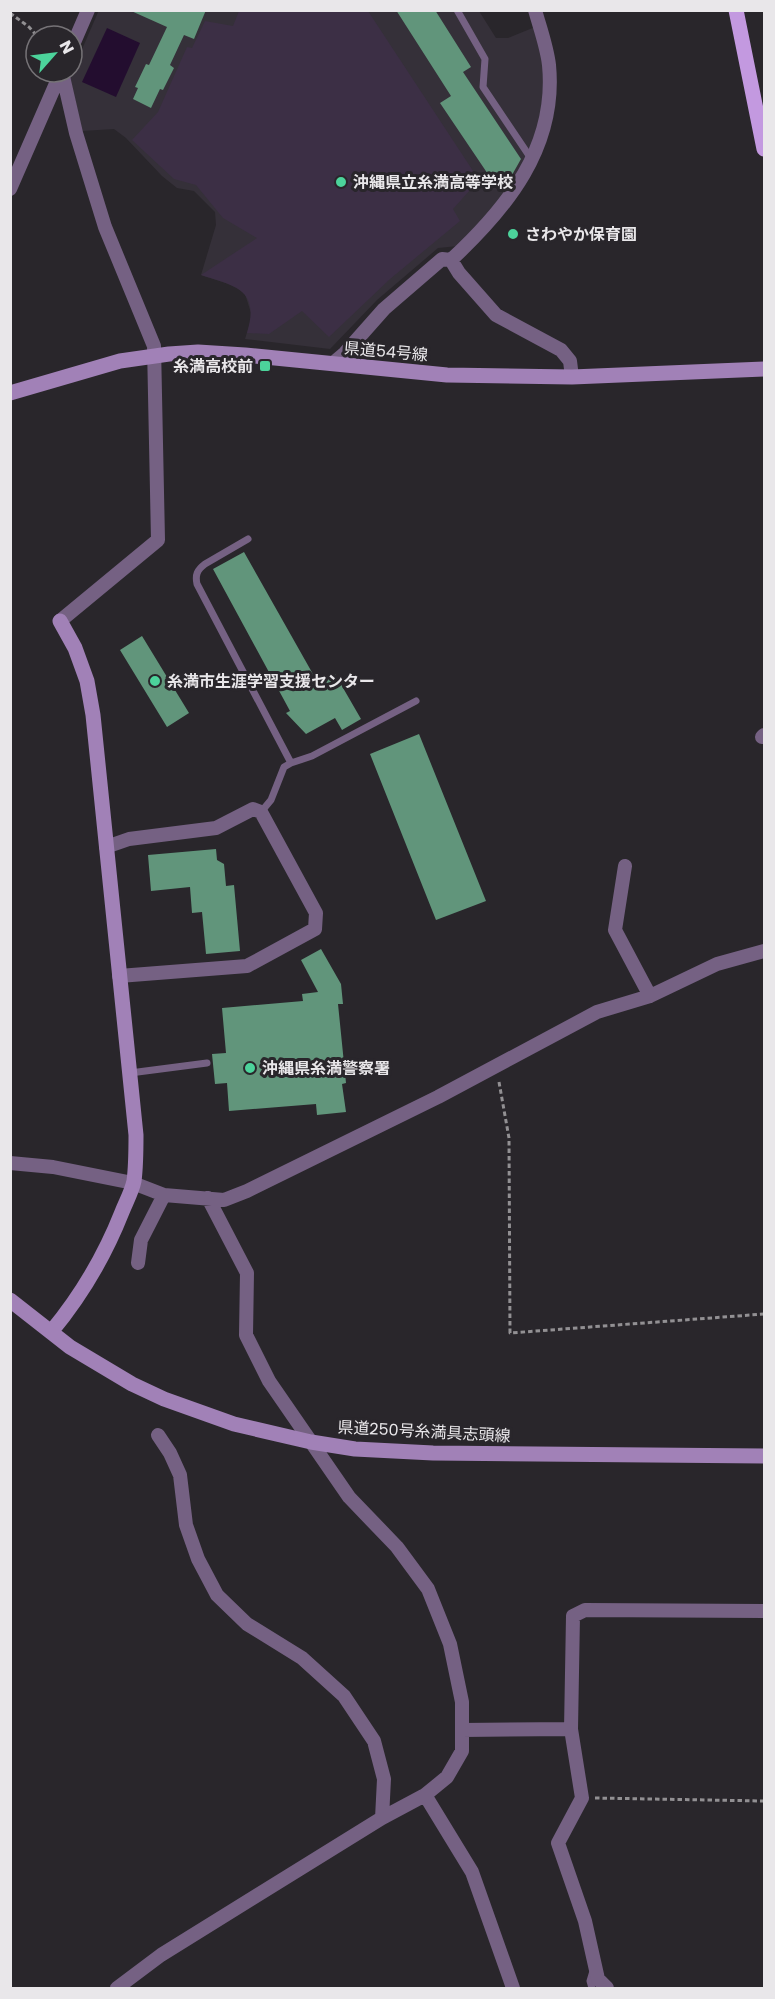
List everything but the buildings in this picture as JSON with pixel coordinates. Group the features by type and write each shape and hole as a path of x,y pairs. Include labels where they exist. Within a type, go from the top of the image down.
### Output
{"main road":[{"path":"736,10 765,149"},
{"name":"県道54号線","path":"10,393 106,364 198,352 447,375 572,377 765,369"},
{"path":"51,1332 92,1273 111,1239 133,1183 136,1135 93,715 87,681 75,648 60,621"},
{"name":"県道250号糸満具志頭線","path":"10,1300 70,1347 132,1384 164,1399 234,1424 311,1442 354,1449 434,1453 765,1456"}],"street":[{"path":"82,24 88,10"},
{"path":"332,364 345,353 384,309 442,259 451,260 470,242 504,205 526,172 543,134 549,92 549,63 535,10"},
{"path":"10,189 56,84"},
{"path":"60,621 158,540 154,346 105,227 76,133 64,84"},
{"path":"451,260 459,273 496,315 561,350 570,361 572,377"},
{"path":"106,847 129,839 216,828 253,809 261,812 316,913 315,929 247,966 119,976"},
{"path":"625,866 615,930 650,996"},
{"path":"10,1163 52,1167 133,1183 164,1196 224,1200 247,1191 496,1067 597,1012 650,996 717,964 765,951"},
{"path":"138,1263 141,1240 164,1196"},
{"path":"117,1989 161,1954 382,1818 425,1795 447,1777 462,1751 462,1702 450,1644 428,1589 397,1547 349,1497 269,1381 246,1335 247,1273 208,1198"},
{"path":"158,1435 170,1453 180,1475 186,1525 198,1559 217,1595 247,1624 302,1658 344,1696 374,1741 384,1779 382,1818"},
{"path":"607,1989 598,1979 585,1921 558,1842 582,1798 571,1729 573,1616 585,1610 765,1611"},
{"path":"462,1730 571,1729"},
{"path":"425,1795 472,1872 513,1989"}],"lane":[{"path":"457,10 486,59 483,87 532,160"},
{"path":"248,539 199,568 196,575 197,584 291,763"},
{"path":"261,812 271,800 284,767 312,756 416,700"},
{"path":"130,1073 207,1063"},
{"path":"592,1989 590,1981 594,1963"}],"path":[{"path":"10,13 25,24"},
{"path":"496,1067 509,1138 510,1334 765,1314"},
{"path":"582,1798 765,1801"}],"shaded area":[{"name":"沖縄県立糸満高等学校","path":"99,10 479,11 496,38 508,38 535,27 543,59 543,100 538,134 525,164 503,197 458,246 438,248 377,300 330,349 245,339 252,316 245,294 235,286 201,275 216,225 215,212 194,191 177,188 162,176 126,138 114,129 82,131 72,84 84,84 84,45"},
{"name":"沖縄県立糸満高等学校","path":"239,11 368,11 479,180 453,209 460,221 390,279 329,337 302,311 269,334 247,333 250,307 242,292 225,283 201,275 257,238 223,218 196,185 174,179 132,140 158,112 187,47 192,48 205,21 233,26"},
{"path":"107,28 140,43 116,97 84,83 84,78"}],"place":[{"name":"沖縄県立糸満高等学校","path":"341,182"},
{"name":"さわやか保育園","path":"513,234"},
{"name":"糸満高校前","path":"265,366"},
{"name":"糸満市生涯学習支援センター","path":"155,681"},
{"name":"沖縄県糸満警察署","path":"250,1068"}]}
